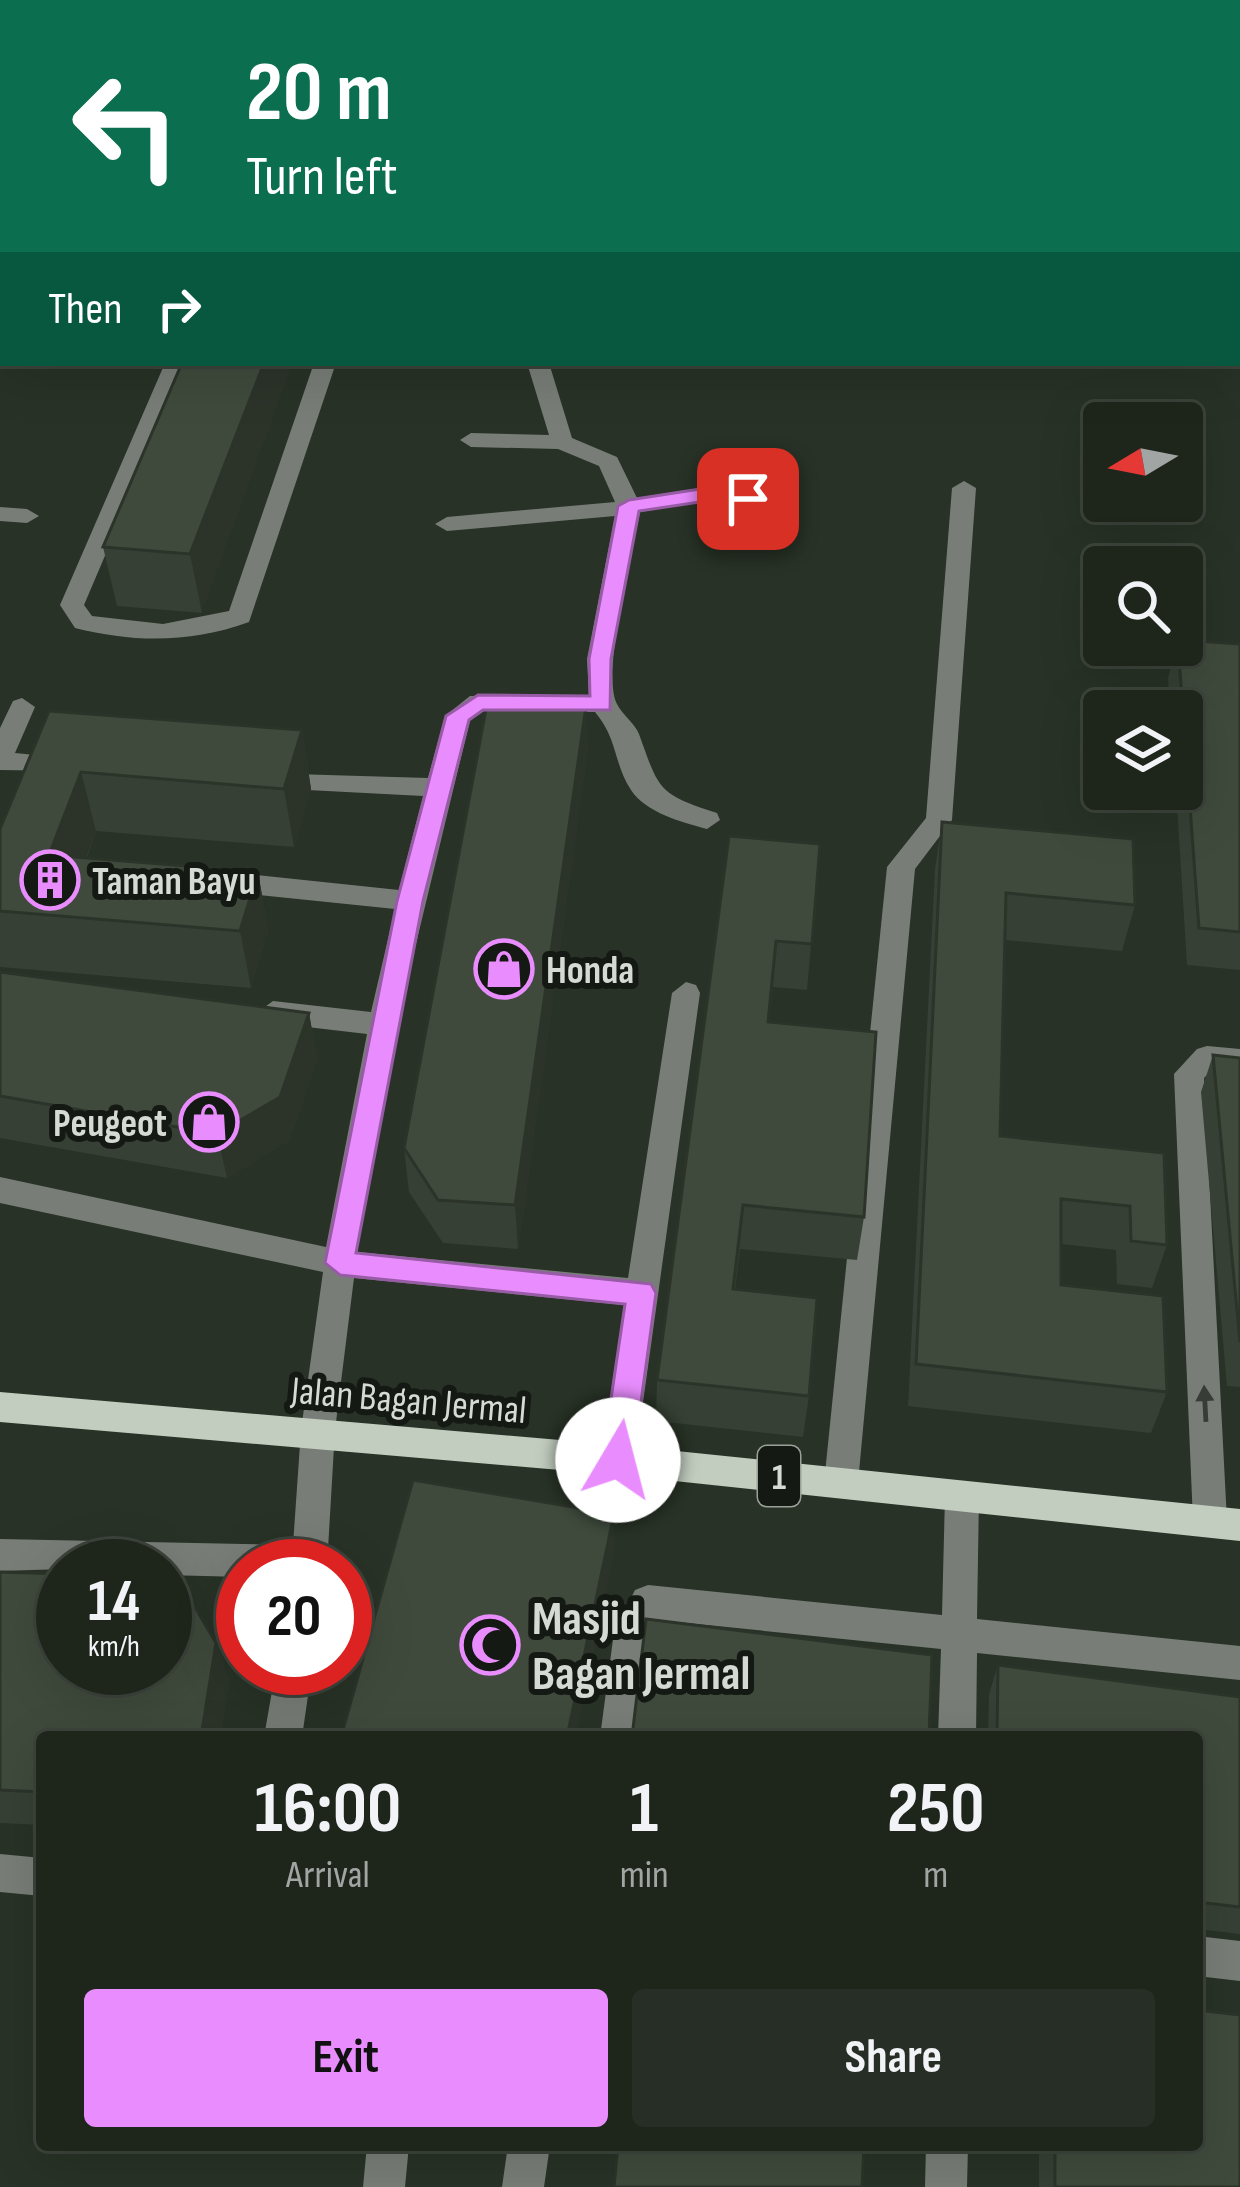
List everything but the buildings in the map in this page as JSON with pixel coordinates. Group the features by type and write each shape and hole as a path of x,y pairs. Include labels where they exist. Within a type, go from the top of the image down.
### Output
{"main road":[{"name":"Jalan Bagan Jermal","path":"0,1407 618,1460 1225,1523"}],"street":[{"path":"175,366 72,605 84,622 134,632 202,632 240,616 325,366"},
{"path":"539,366 562,442"},
{"path":"472,440 562,442 609,462 629,506 600,659 602,704 624,729 642,787 676,810 707,820"},
{"path":"841,1483 901,867 939,820 964,488"},
{"path":"447,524 713,494 748,499"},
{"path":"0,514 27,516"},
{"path":"312,1539 318,1432 340,1263 410,901 458,716 478,702 602,704"},
{"path":"22,707 0,759 93,767"},
{"path":"232,776 438,788"},
{"path":"201,879 410,901"},
{"path":"618,1460 686,993"},
{"path":"250,1010 386,1025"},
{"path":"1225,1523 1189,1074 1207,1057 1240,1060"},
{"path":"0,1190 340,1263 641,1293"},
{"path":"957,1731 962,1496"},
{"path":"0,1555 216,1561"},
{"path":"620,1731 632,1632 648,1602 958,1630 1240,1663"},
{"path":"284,1731 289,1695"},
{"path":"0,1873 36,1876"},
{"path":"1203,1957 1240,1961"},
{"path":"384,2187 387,2151"},
{"path":"523,2187 528,2151"},
{"path":"946,2187 947,2151"}],"place":[{"name":"Taman Bayu","path":"50,880"},
{"name":"Honda","path":"504,969"},
{"name":"Peugeot","path":"209,1122"},
{"name":"Masjid Bagan Jermal","path":"490,1645"}],"route":[{"path":"618,1460 641,1293 340,1263 410,901 458,716 478,702 602,704 600,659 629,506 713,494 748,499"}]}
